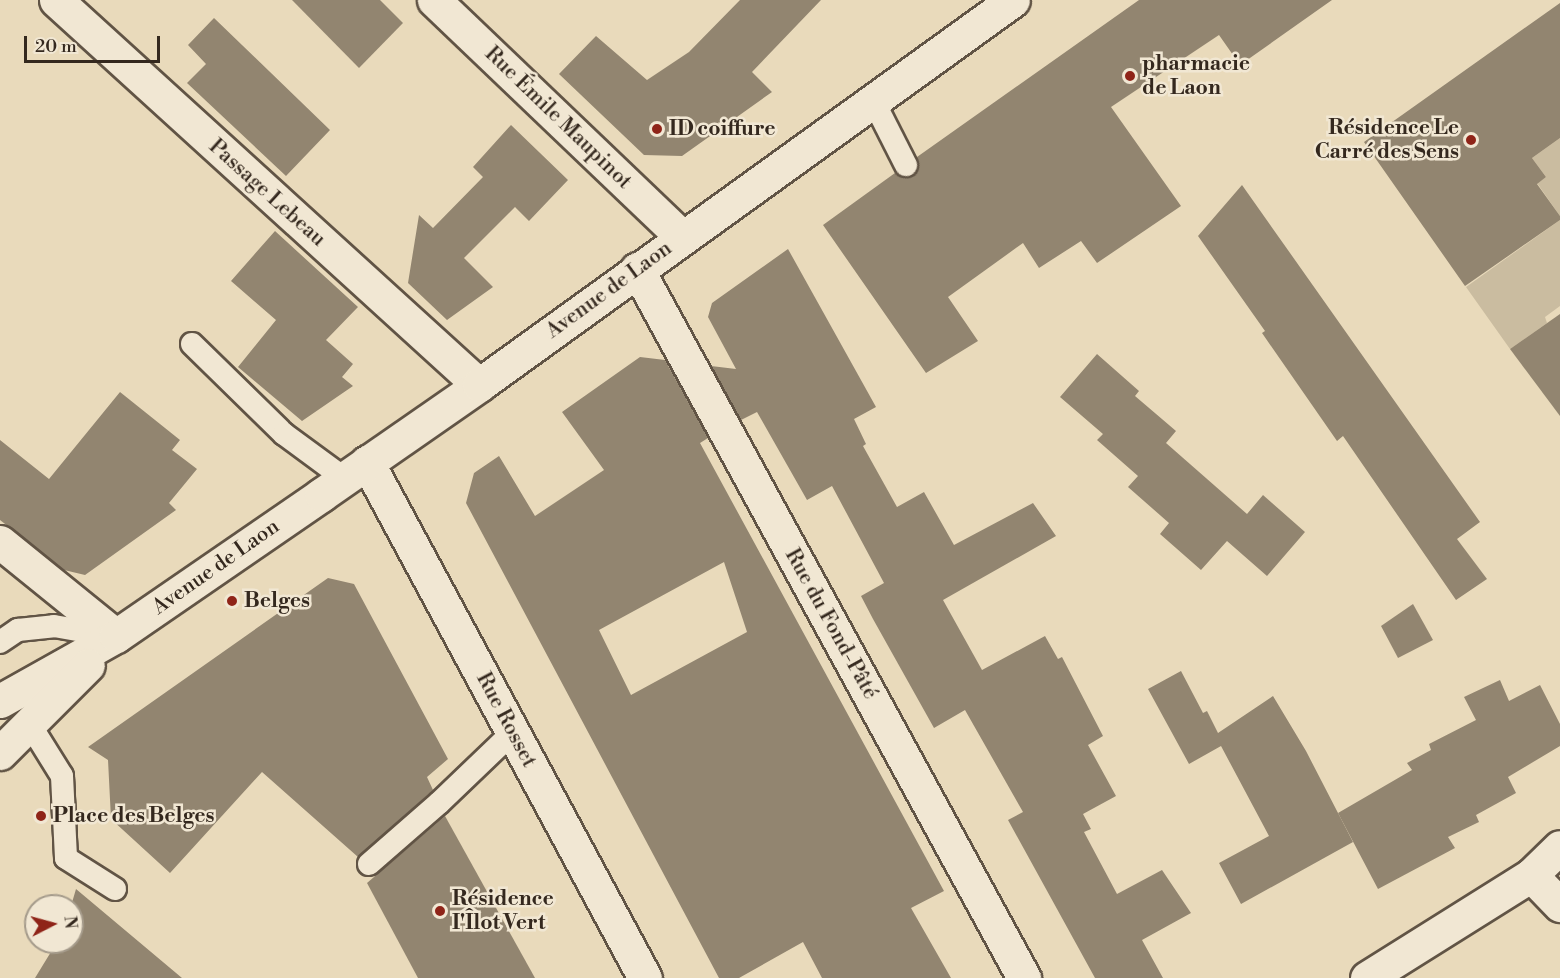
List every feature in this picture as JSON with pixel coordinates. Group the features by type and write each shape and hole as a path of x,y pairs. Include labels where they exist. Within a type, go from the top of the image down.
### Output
{"street":[{"name":"Passage Lebeau","path":"56,0 478,386"},
{"name":"Rue Émile Maupinot","path":"434,0 682,237"},
{"name":"Avenue de Laon","path":"0,701 116,636 478,386 637,269 1013,0"},
{"name":"Rue du Fond-Pâté","path":"637,269 1024,978"},
{"name":"Rue Rosset","path":"356,470 513,732 645,978"},
{"path":"0,542 116,636"},
{"name":"Avenue de Laon","path":"0,753 116,636"},
{"path":"1367,978 1531,875 1560,847"},
{"path":"1531,875 1560,905"}],"lane":[{"path":"873,100 906,165"},
{"path":"192,344 284,434 356,470"},
{"path":"0,642 18,630 54,626 116,636"},
{"path":"29,723 62,776 66,858 115,889"},
{"path":"369,864 439,803 513,732"}],"shaded area":[{"path":"1560,138 1560,216 1537,183 1546,177 1532,158"},
{"path":"1560,220 1560,306 1545,317 1547,323 1510,349 1466,287"}],"building":[{"path":"292,0 380,0 403,23 359,68"},
{"path":"740,0 821,0 752,72 772,92 682,156 644,155 559,74 596,36 647,80 689,52"},
{"path":"1139,0 1332,0 1240,65 1219,35 1111,107 1181,206 1097,263 1081,241 1039,268 1023,243 948,297 978,341 926,373 823,225 895,173 905,178 913,177 919,166 917,157"},
{"name":"Résidence Le Carré des Sens","path":"1560,3 1560,138 1532,158 1546,177 1537,184 1560,216 1560,220 1465,286 1364,142"},
{"path":"214,18 330,130 286,176 187,83 206,64 188,45"},
{"path":"511,125 568,180 529,221 515,207 464,258 493,287 447,320 408,283 419,215 433,228 483,177 473,167"},
{"path":"1242,185 1480,522 1457,539 1487,579 1456,600 1343,436 1337,441 1262,333 1265,331 1198,236"},
{"path":"275,231 358,307 326,340 353,364 342,377 353,386 302,421 238,367 276,320 231,281"},
{"path":"788,249 876,407 854,419 866,444 863,446 897,507 924,492 954,545 1033,503 1056,536 943,600 982,670 1045,636 1058,659 1062,657 1103,736 1088,745 1116,796 1083,814 1091,829 1084,832 1117,894 1162,870 1191,913 1142,940 1163,978 1095,978 1008,820 1023,812 965,710 934,728 873,619 861,596 884,583 832,486 807,500 757,412 741,420 711,366 736,369 708,317 712,303"},
{"path":"1560,314 1560,416 1510,349"},
{"path":"1097,354 1139,391 1135,396 1176,431 1166,443 1247,514 1263,495 1305,532 1267,576 1227,541 1201,570 1160,534 1169,523 1128,487 1138,476 1097,440 1103,434 1060,397"},
{"path":"640,357 665,360 708,438 700,443 944,891 911,908 951,978 822,978 803,942 739,978 719,978 466,503 474,473 499,456 535,516 604,470 562,412","holes":["724,562 747,632 631,695 599,630"]},
{"path":"120,392 180,440 172,450 197,469 169,503 176,510 85,575 64,570 0,520 0,440 49,479"},
{"path":"328,578 354,584 448,759 427,777 433,790 358,857 262,772 170,873 111,819 108,760 88,747"},
{"path":"1413,604 1433,640 1398,658 1381,626"},
{"path":"1181,671 1203,713 1207,711 1218,733 1273,696 1306,751 1353,842 1241,904 1219,863 1269,836 1221,746 1189,764 1148,689"},
{"path":"1500,680 1509,701 1540,685 1560,724 1560,746 1508,777 1516,793 1476,815 1479,822 1448,837 1455,848 1378,889 1338,813 1412,770 1407,763 1431,750 1429,744 1476,720 1464,697"},
{"name":"Résidence I'Îlot Vert","path":"445,816 535,978 418,978 367,883"},
{"path":"84,896 182,978 35,978 50,954 84,954"}],"place":[{"name":"pharmacie de Laon","path":"1130,76"},
{"name":"ID coiffure","path":"657,129"},
{"name":"Résidence Le Carré des Sens","path":"1471,140"},
{"name":"Belges","path":"232,601"},
{"name":"Place des Belges","path":"41,816"},
{"name":"Résidence I'Îlot Vert","path":"440,911"}]}
